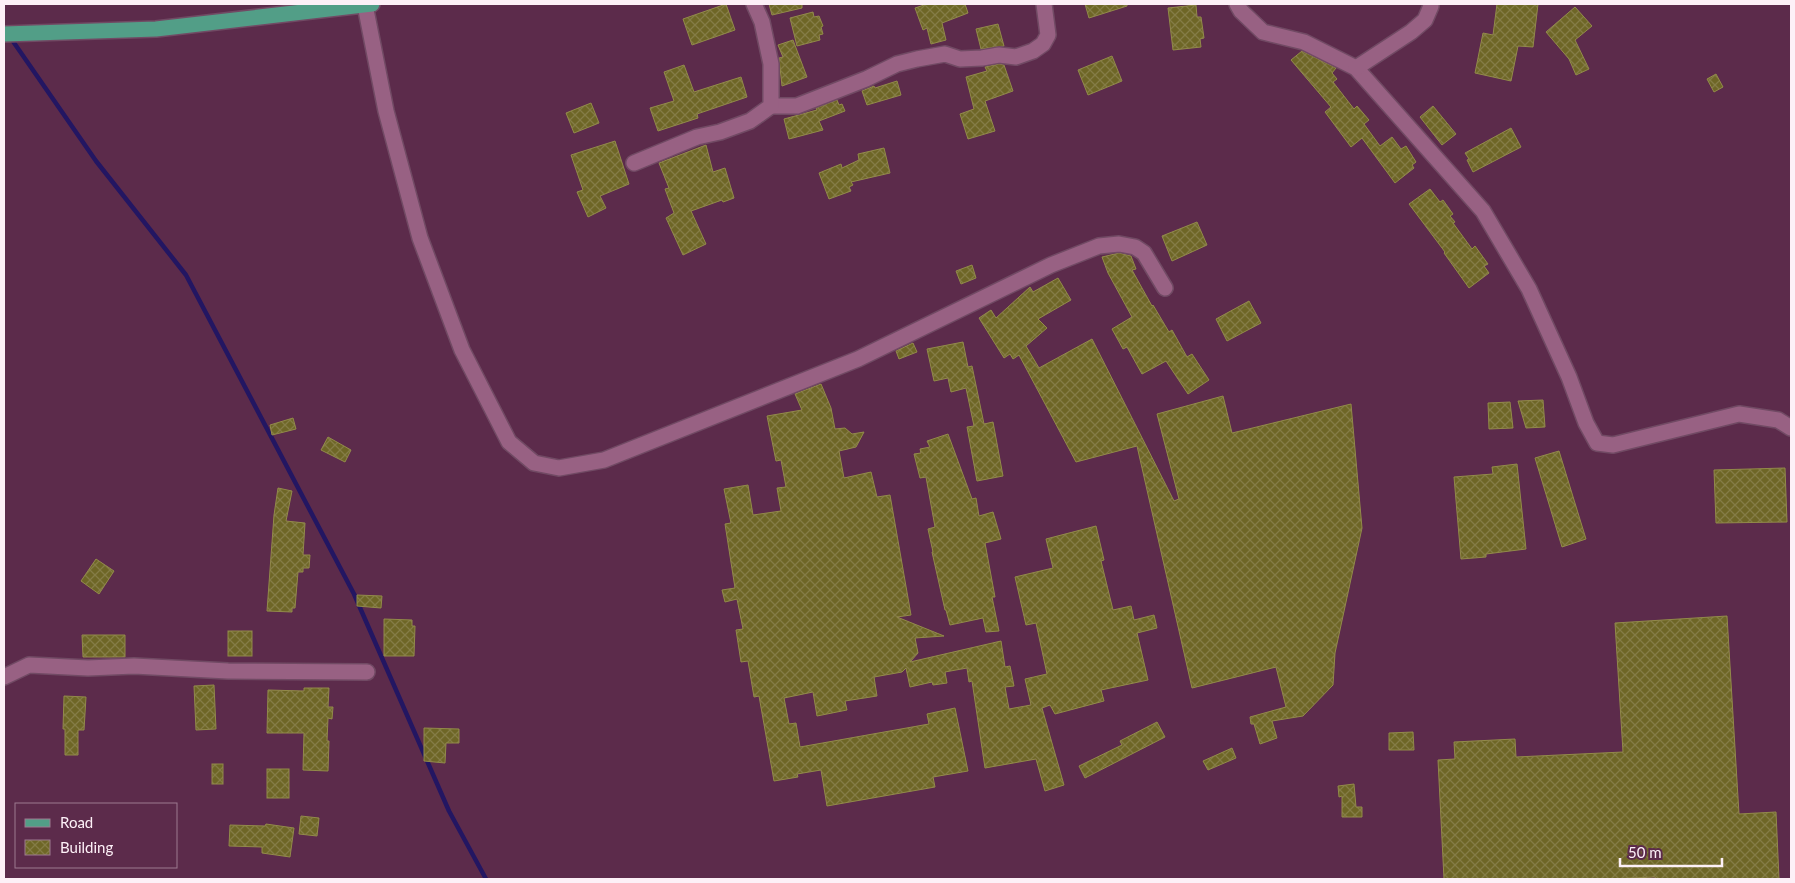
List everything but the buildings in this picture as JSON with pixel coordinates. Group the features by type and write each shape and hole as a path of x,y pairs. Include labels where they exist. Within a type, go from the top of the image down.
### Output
{"main road":[{"path":"4,34 156,29 368,5"}],"street":[{"path":"754,4 762,22 771,64 771,106"},
{"path":"634,163 697,136 720,132 750,121 771,106 797,106 866,79 897,64 945,54 960,59 999,55 1016,57 1033,51 1043,44 1048,35 1044,4"},
{"path":"1237,4 1241,11 1263,32 1304,42 1356,68 1484,211 1529,289 1569,377 1586,423 1597,443 1614,445 1739,414 1778,420 1791,428"},
{"path":"1356,68 1411,32 1425,20 1432,4"},
{"path":"368,5 386,110 420,238 462,350 509,442 534,464 559,468 604,460 858,358 1051,265 1099,246 1119,244 1135,247 1144,253 1165,288"},
{"path":"4,677 30,665 88,668 134,666 228,671 367,672"}],"waterway":[{"path":"10,37 96,161 186,275 354,594 449,811 486,879"}]}
